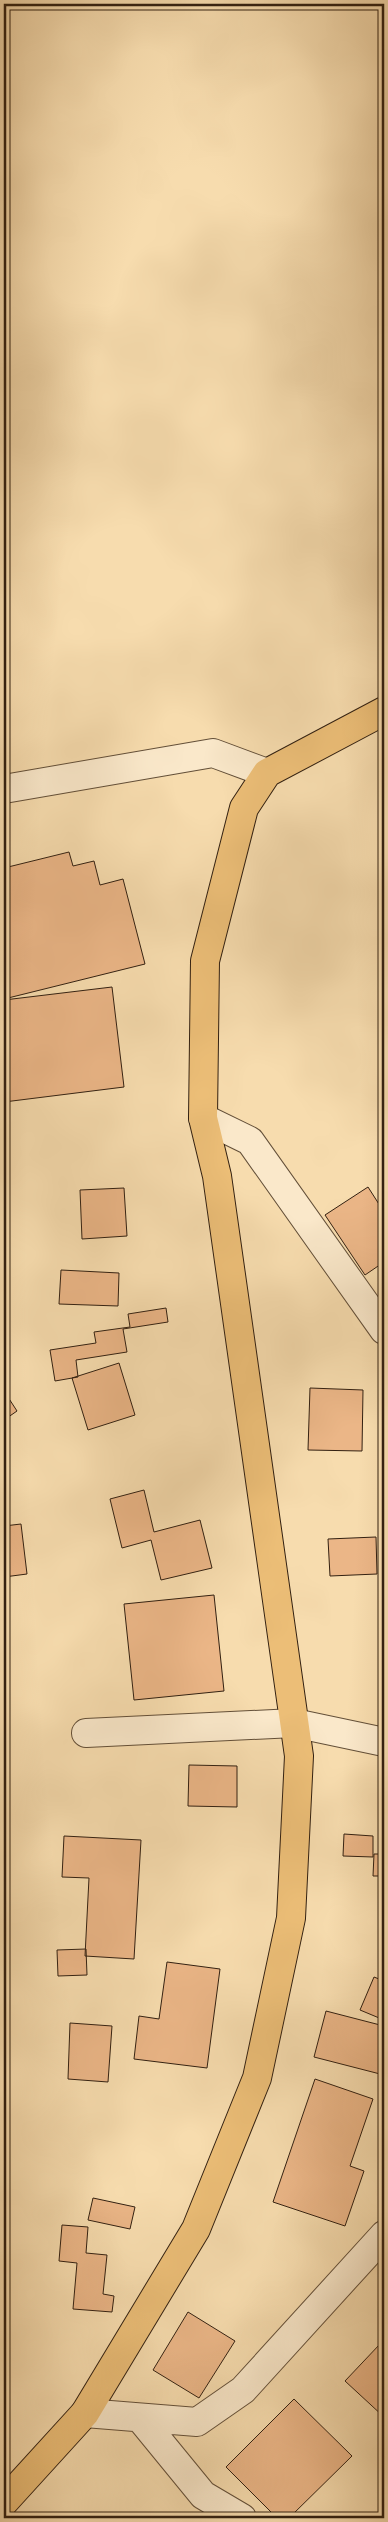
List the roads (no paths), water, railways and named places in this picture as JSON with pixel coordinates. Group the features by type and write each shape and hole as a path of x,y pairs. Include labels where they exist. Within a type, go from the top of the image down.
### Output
{"main road":[{"path":"4,2502 85,2414 196,2228 257,2078 291,1918 299,1756 217,1176 203,1118 205,961 244,808 266,773 384,710"}],"street":[{"path":"4,789 213,753 266,773"},
{"path":"203,1118 250,1141 380,1314"},
{"path":"86,1733 294,1723 384,1742"},
{"path":"85,2414 197,2422 243,2390 384,2235"},
{"path":"140,2418 203,2495 242,2518"}]}
